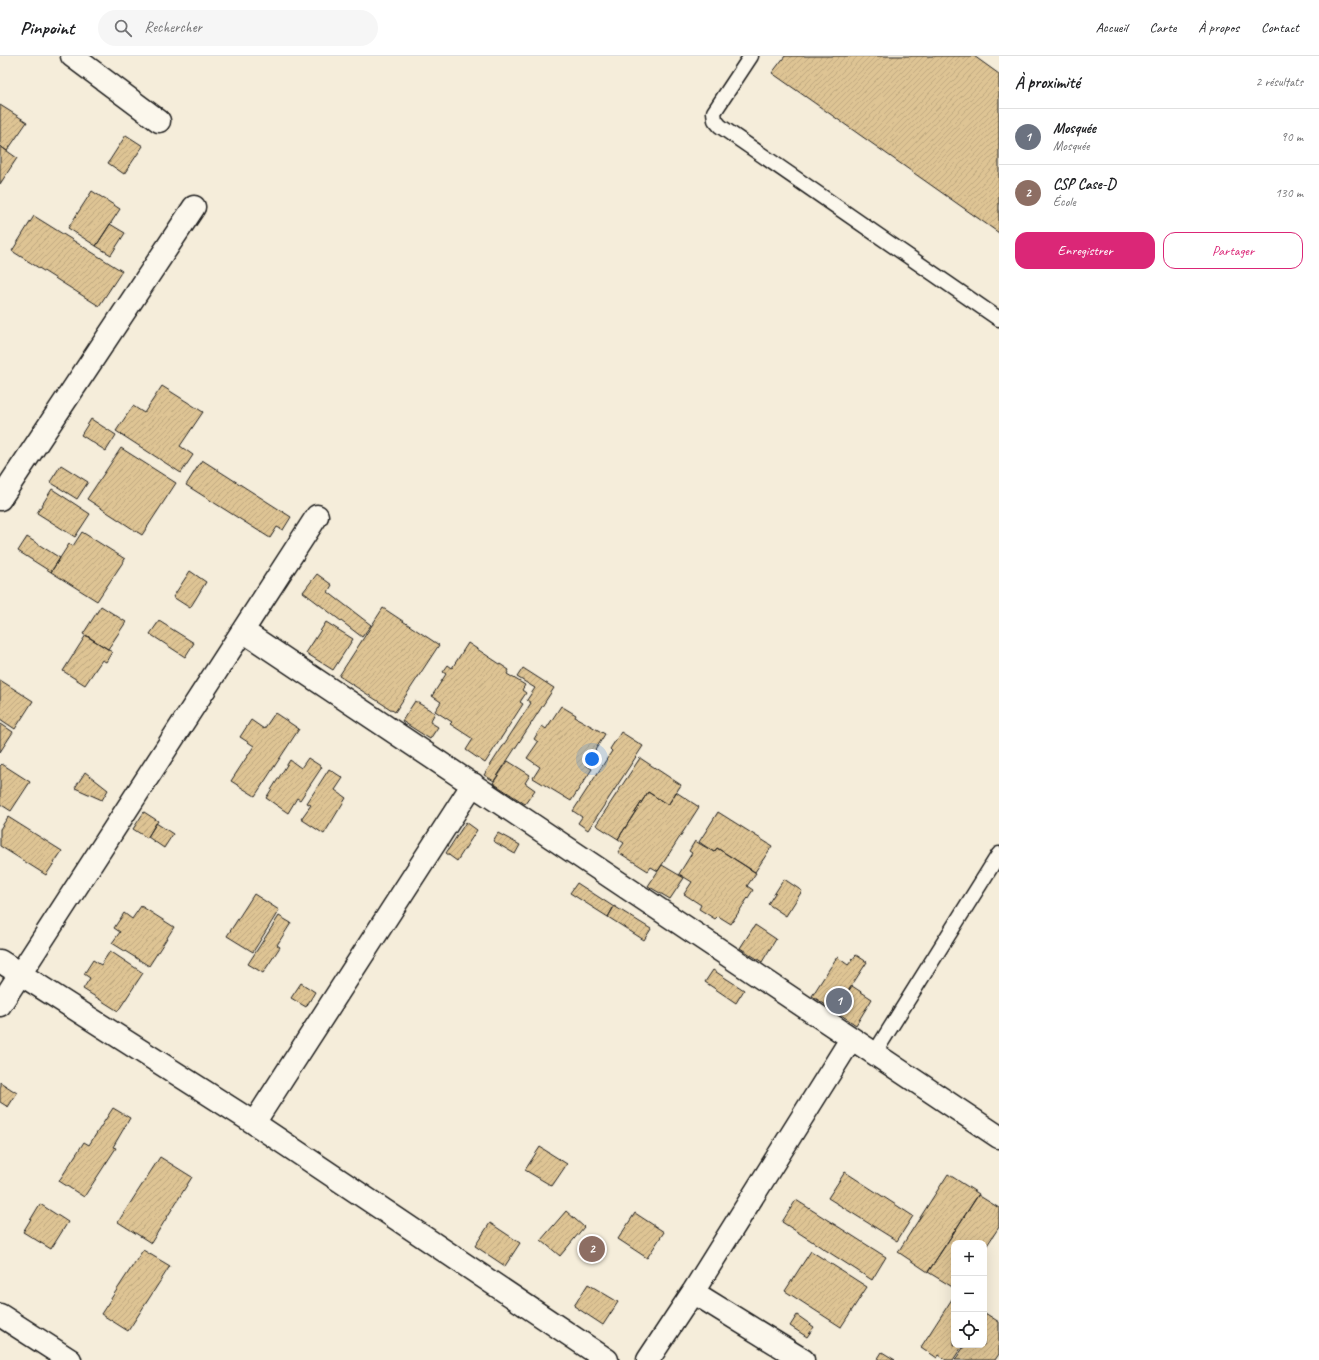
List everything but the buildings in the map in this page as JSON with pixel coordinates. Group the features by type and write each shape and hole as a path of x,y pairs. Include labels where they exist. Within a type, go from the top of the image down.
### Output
{"street":[{"path":"72,56 159,121"},
{"path":"0,499 194,207"},
{"path":"0,1004 21,974 317,516"},
{"path":"243,631 999,1137"},
{"path":"254,1123 473,784"},
{"path":"0,960 254,1123 607,1360"},
{"path":"648,1360 693,1292 851,1039"},
{"path":"693,1292 803,1360"},
{"path":"0,1315 70,1360"}],"lane":[{"path":"751,56 714,112 715,120 720,126 999,319"},
{"path":"874,1054 999,854"}],"place":[{"name":"Mosquée","path":"839,1001"},
{"name":"CSP Case-D","path":"592,1249"}]}
